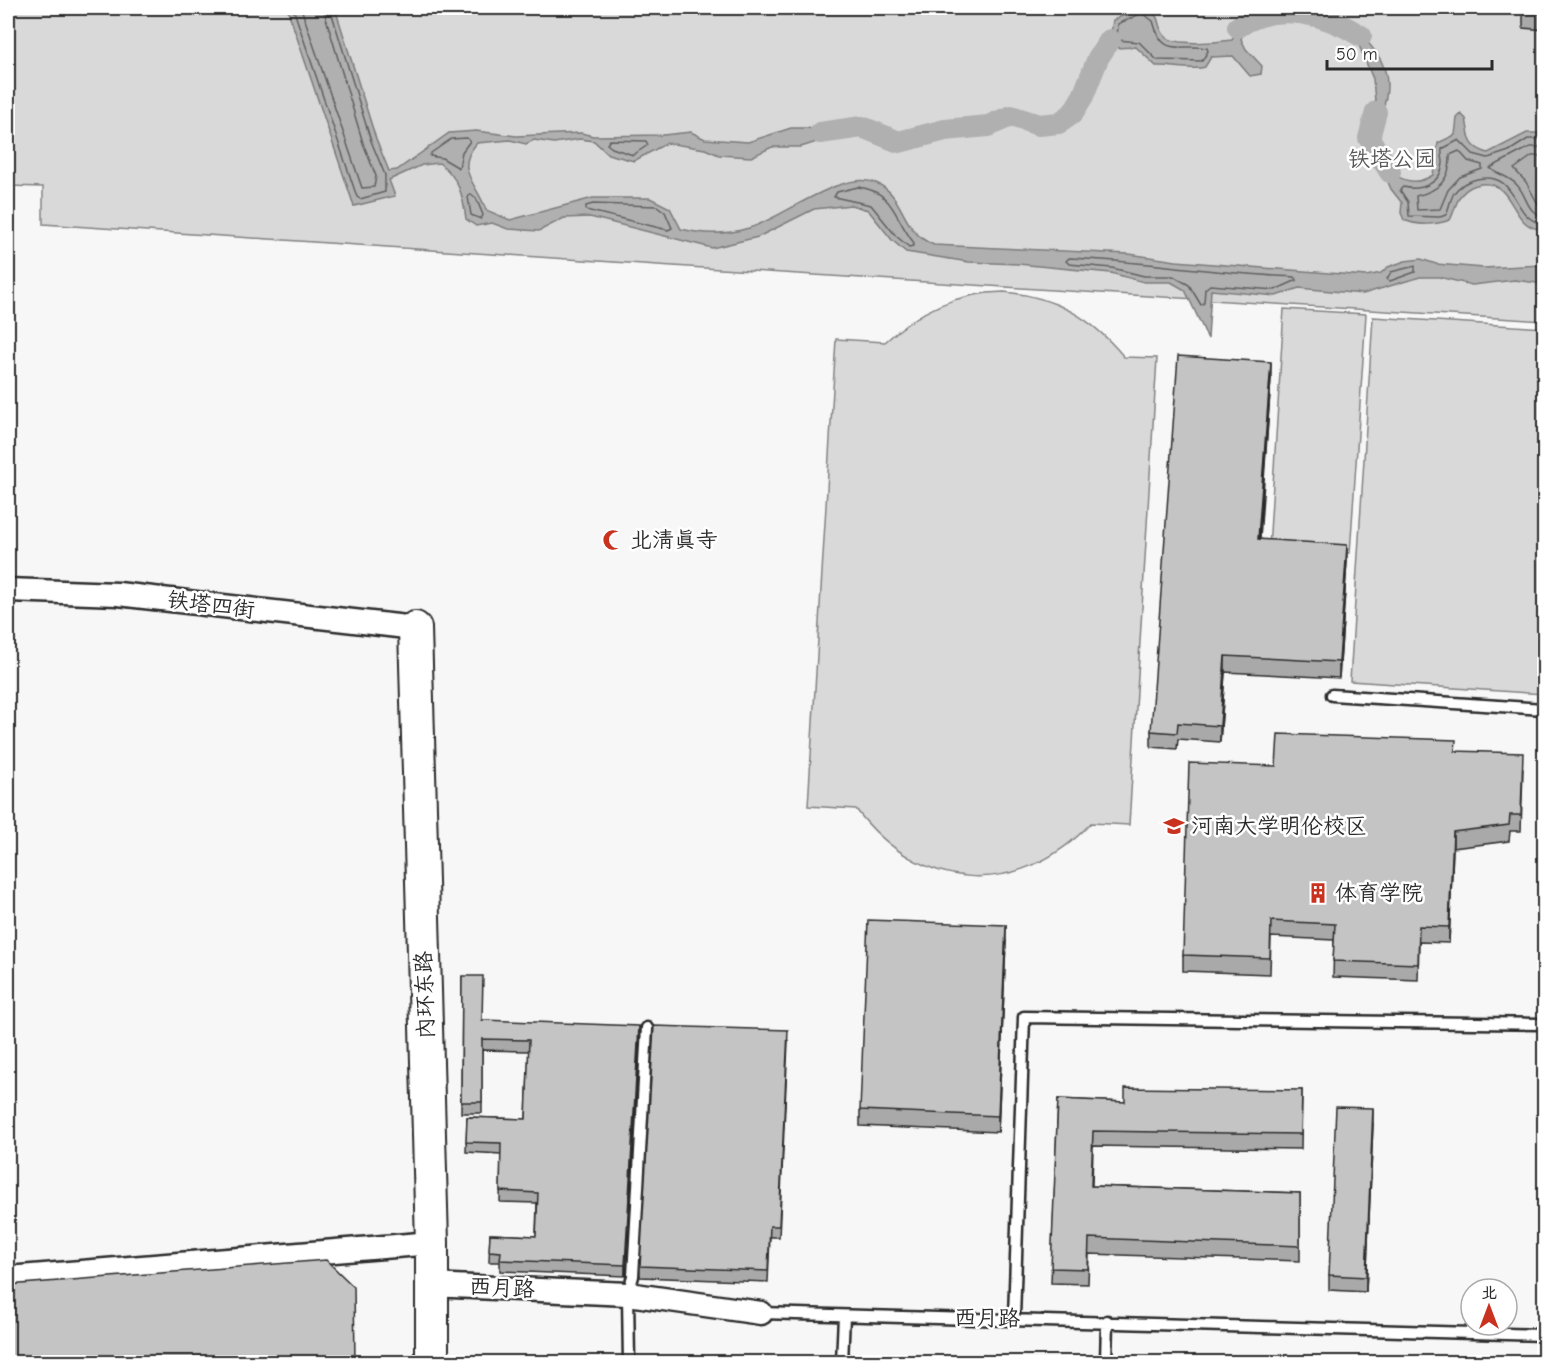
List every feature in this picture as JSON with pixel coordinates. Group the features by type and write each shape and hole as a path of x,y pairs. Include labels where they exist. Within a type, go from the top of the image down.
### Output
{"street":[{"name":"铁塔四街","path":"8,590 118,594 415,628"},
{"name":"内环东路","path":"415,628 432,1243 432,1362"},
{"path":"8,1278 432,1243"},
{"name":"西月路","path":"431,1285 628,1294 761,1313"}],"lane":[{"path":"1332,695 1545,709"},
{"path":"1014,1318 1024,1017 1545,1024"},
{"path":"629,1362 628,1294 633,1276 647,1028"},
{"name":"西月路","path":"761,1313 1014,1318 1545,1335"},
{"path":"842,1362 844,1316"},
{"path":"1106,1362 1107,1321"}],"green space":[{"name":"铁塔公园","path":"8,8 1544,8 1544,321 43,224 43,187 8,186"},
{"path":"1004,292 1040,298 1071,311 1099,331 1124,357 1157,358 1129,825 1091,823 1063,848 1033,865 1002,875 970,876 939,871 909,857 881,837 856,809 808,806 836,339 885,342 925,312 940,305 970,296"},
{"path":"1284,309 1366,314 1350,553 1269,548"},
{"path":"1373,317 1544,328 1544,694 1350,681"}],"water":[{"path":"287,8 335,8 376,139 389,171 397,170 449,133 476,131 516,136 581,133 593,136 663,135 691,132 705,139 748,142 791,128 808,128 820,133 817,142 801,147 772,147 751,157 719,155 705,149 667,143 634,161 608,154 594,141 580,139 554,143 534,140 526,144 510,140 477,143 467,161 470,177 486,210 510,220 593,198 650,198 670,208 681,229 724,233 763,223 830,188 862,181 876,183 886,189 893,196 914,231 934,245 1129,254 1176,261 1366,276 1381,273 1388,267 1405,261 1421,259 1436,264 1484,268 1544,265 1544,284 1515,280 1472,285 1439,277 1420,277 1363,294 1299,288 1276,296 1211,290 1208,339 1185,290 1171,282 1144,282 1111,273 969,262 906,252 892,240 868,210 851,205 814,209 758,237 712,248 590,217 564,218 539,231 508,229 492,223 476,226 466,219 456,181 439,163 422,165 389,180 395,196 354,206"},
{"path":"1140,8 1153,13 1166,37 1178,42 1232,40 1238,27 1245,30 1241,39 1246,49 1262,66 1261,74 1250,76 1233,56 1211,57 1205,67 1200,68 1156,66 1136,47 1115,48 1110,40 1113,20"},
{"path":"1361,36 1370,44 1385,71 1387,90 1382,112 1376,112 1373,79 1358,43"},
{"path":"1461,114 1466,119 1473,144 1481,151 1488,153 1527,133 1544,133 1544,229 1533,227 1525,222 1501,190 1492,185 1481,184 1470,187 1461,195 1450,220 1427,224 1404,220 1401,213 1402,203 1391,189 1385,175 1390,172 1406,180 1416,181 1433,175 1438,143 1455,135 1457,118"}],"building":[{"path":"1523,8 1545,8 1545,14 1523,12"},
{"path":"1178,356 1271,362 1258,539 1347,545 1339,662 1225,656 1220,726 1178,723 1177,733 1151,731"},
{"name":"体育学院","path":"1278,734 1456,740 1455,751 1523,753 1521,815 1510,815 1509,825 1453,832 1449,927 1419,926 1418,964 1333,961 1335,924 1271,921 1270,958 1183,955 1189,763 1276,766"},
{"path":"868,920 1006,925 998,1116 860,1110"},
{"path":"462,976 483,976 482,1020 639,1026 625,1265 500,1260 501,1252 489,1251 490,1234 536,1236 538,1193 500,1191 501,1143 466,1142 467,1117 526,1119 529,1040 482,1039 482,1102 461,1102"},
{"path":"654,1026 788,1030 779,1226 770,1226 768,1271 640,1266"},
{"path":"1125,1088 1302,1090 1301,1134 1093,1131 1091,1186 1300,1193 1300,1246 1089,1238 1088,1269 1051,1268 1058,1099 1125,1102"},
{"path":"1336,1107 1373,1108 1366,1277 1329,1275"},
{"path":"326,1260 354,1287 355,1362 8,1362 8,1285"}],"waterway":[{"path":"1238,27 1268,14 1300,13 1332,21 1361,36"},
{"path":"820,133 862,127 899,142 945,130 988,126 1011,116 1039,125 1059,123 1072,114 1083,96 1098,58 1110,40"},
{"path":"1376,112 1369,138 1390,172"}],"place":[{"name":"北清真寺","path":"613,540"},
{"name":"河南大学明伦校区","path":"1174,826"},
{"name":"体育学院","path":"1318,893"}]}
